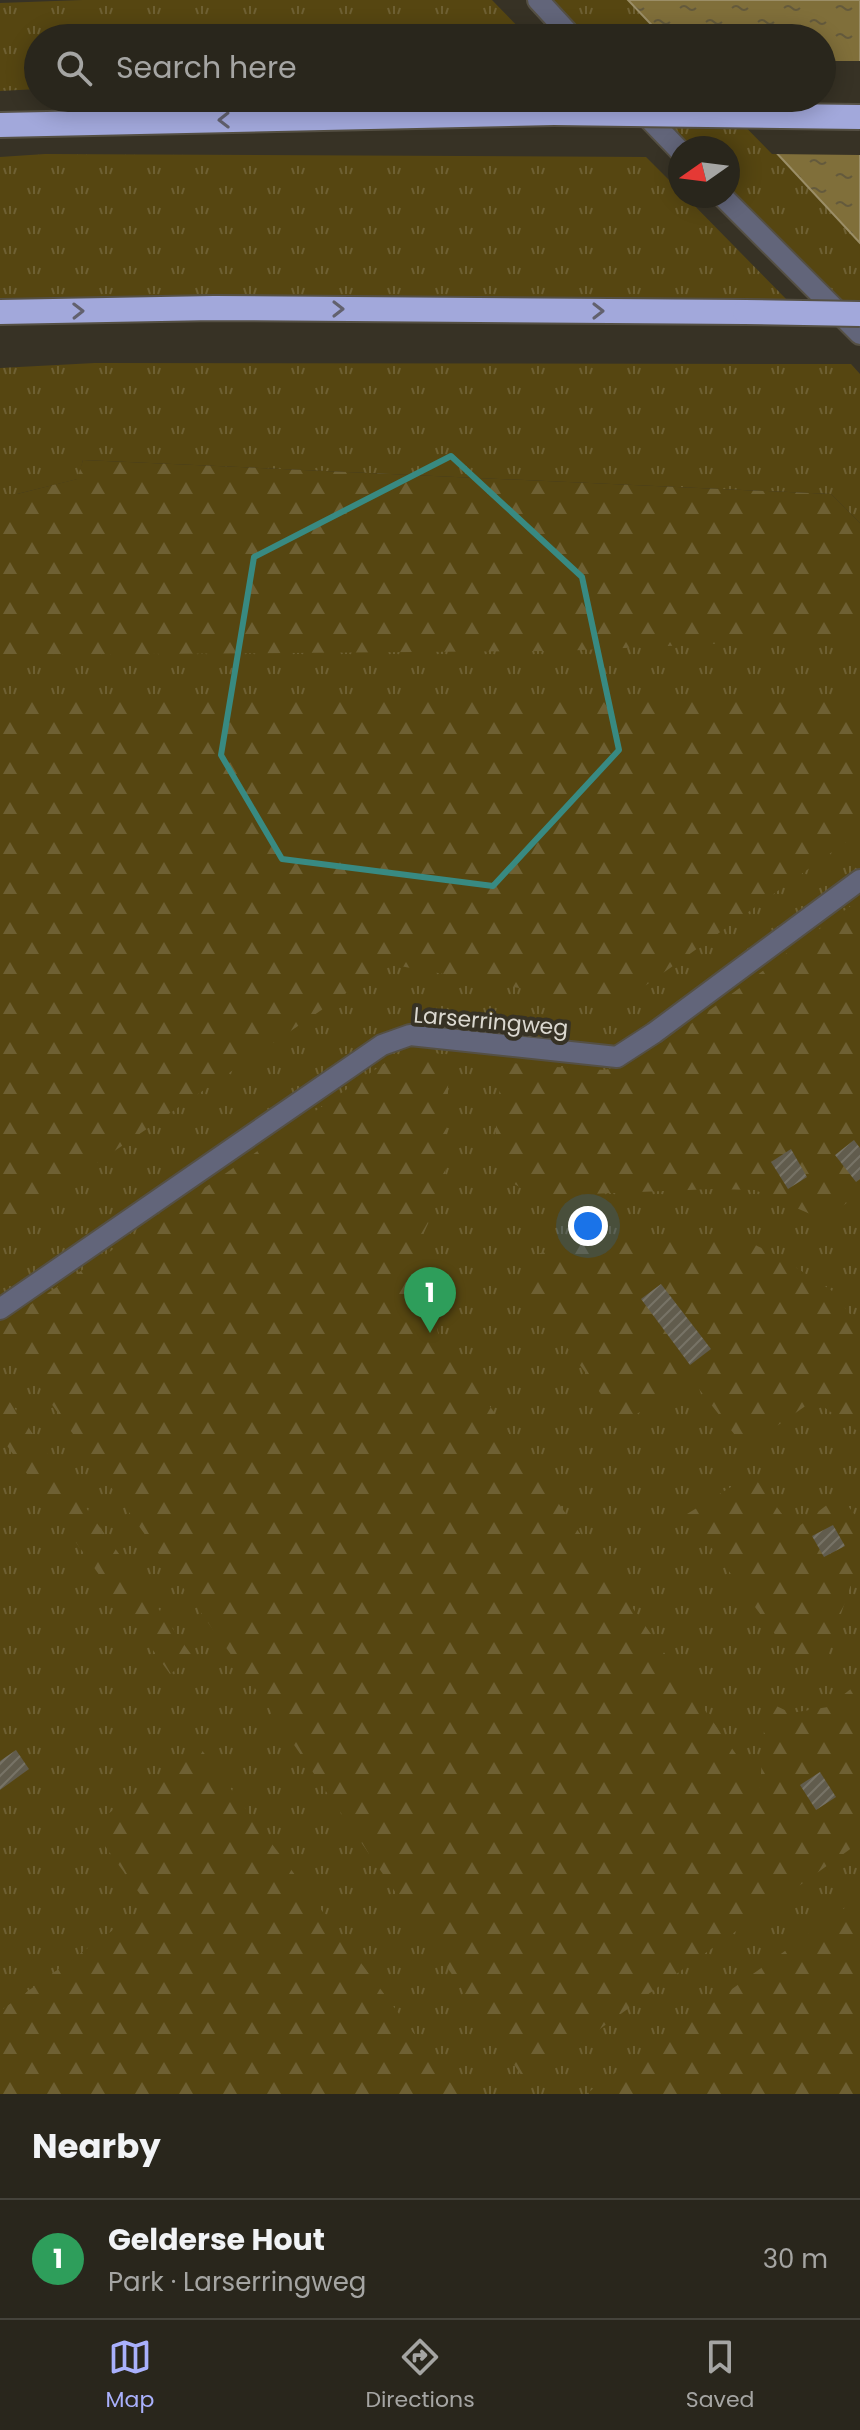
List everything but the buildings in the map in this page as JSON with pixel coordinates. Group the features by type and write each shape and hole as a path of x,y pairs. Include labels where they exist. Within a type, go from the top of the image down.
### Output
{"highway":[{"path":"0,125 554,113 860,117"},
{"path":"0,312 214,308 860,314"}],"street":[{"path":"538,0 560,24"},
{"path":"642,112 668,139"},
{"path":"734,208 860,334"},
{"name":"Larserringweg","path":"0,1309 382,1045 410,1035 617,1057 860,880"}],"highlighted area":[{"path":"451,456 582,577 619,750 493,886 282,859 221,755 254,557"}],"green space":[{"path":"83,0 492,0 515,24 24,24 24,90 0,91 0,3"},
{"path":"544,0 628,0 651,24 567,24"},
{"path":"654,112 735,112 772,148 860,243 860,324 740,201 740,136 677,136"},
{"path":"45,154 646,157 668,179 668,208 697,208 788,301 90,302 0,306 0,157"},
{"path":"95,363 851,364 860,374 860,523 831,494 83,460 78,479 17,494 0,494 0,368"},
{"path":"83,460 831,494 860,523 860,637 560,651 0,655 0,494 17,494 77,479"},
{"path":"860,570 860,2094 0,2094 0,572"},
{"path":"860,698 860,832 617,1006 389,964 0,1229 0,699"},
{"path":"860,899 860,1193 824,1220 755,1190 541,1196 506,1179 496,1152 503,1062 605,1070 632,1062 684,1029"},
{"path":"426,1051 449,1056 445,1186 418,1246 438,1333 760,1788 766,1701 791,1713 828,1707 852,1688 860,1692 860,1842 526,2082 257,1691 0,1332 0,1325 389,1060"},
{"path":"741,1238 778,1256 831,1290 860,1327 860,1433 814,1400 747,1447 692,1380 622,1423 529,1295 526,1274 535,1255 568,1244"},
{"path":"0,1388 193,1657 170,1674 0,1436"},
{"path":"752,1474 794,1530 840,1495 860,1522 860,1558 826,1658 804,1660 785,1648 687,1514"},
{"path":"198,1745 459,2094 0,2094 0,2011 148,1905 91,1827"},
{"path":"860,1897 860,2094 586,2094"}],"water":[{"path":"628,0 860,0 860,243 772,148 808,112 836,112 836,24 651,24"}],"pier":[{"path":"836,61 860,61 860,155 772,154 731,112 836,112"}],"place":[{"name":"Gelderse Hout","path":"430,1333"}]}
